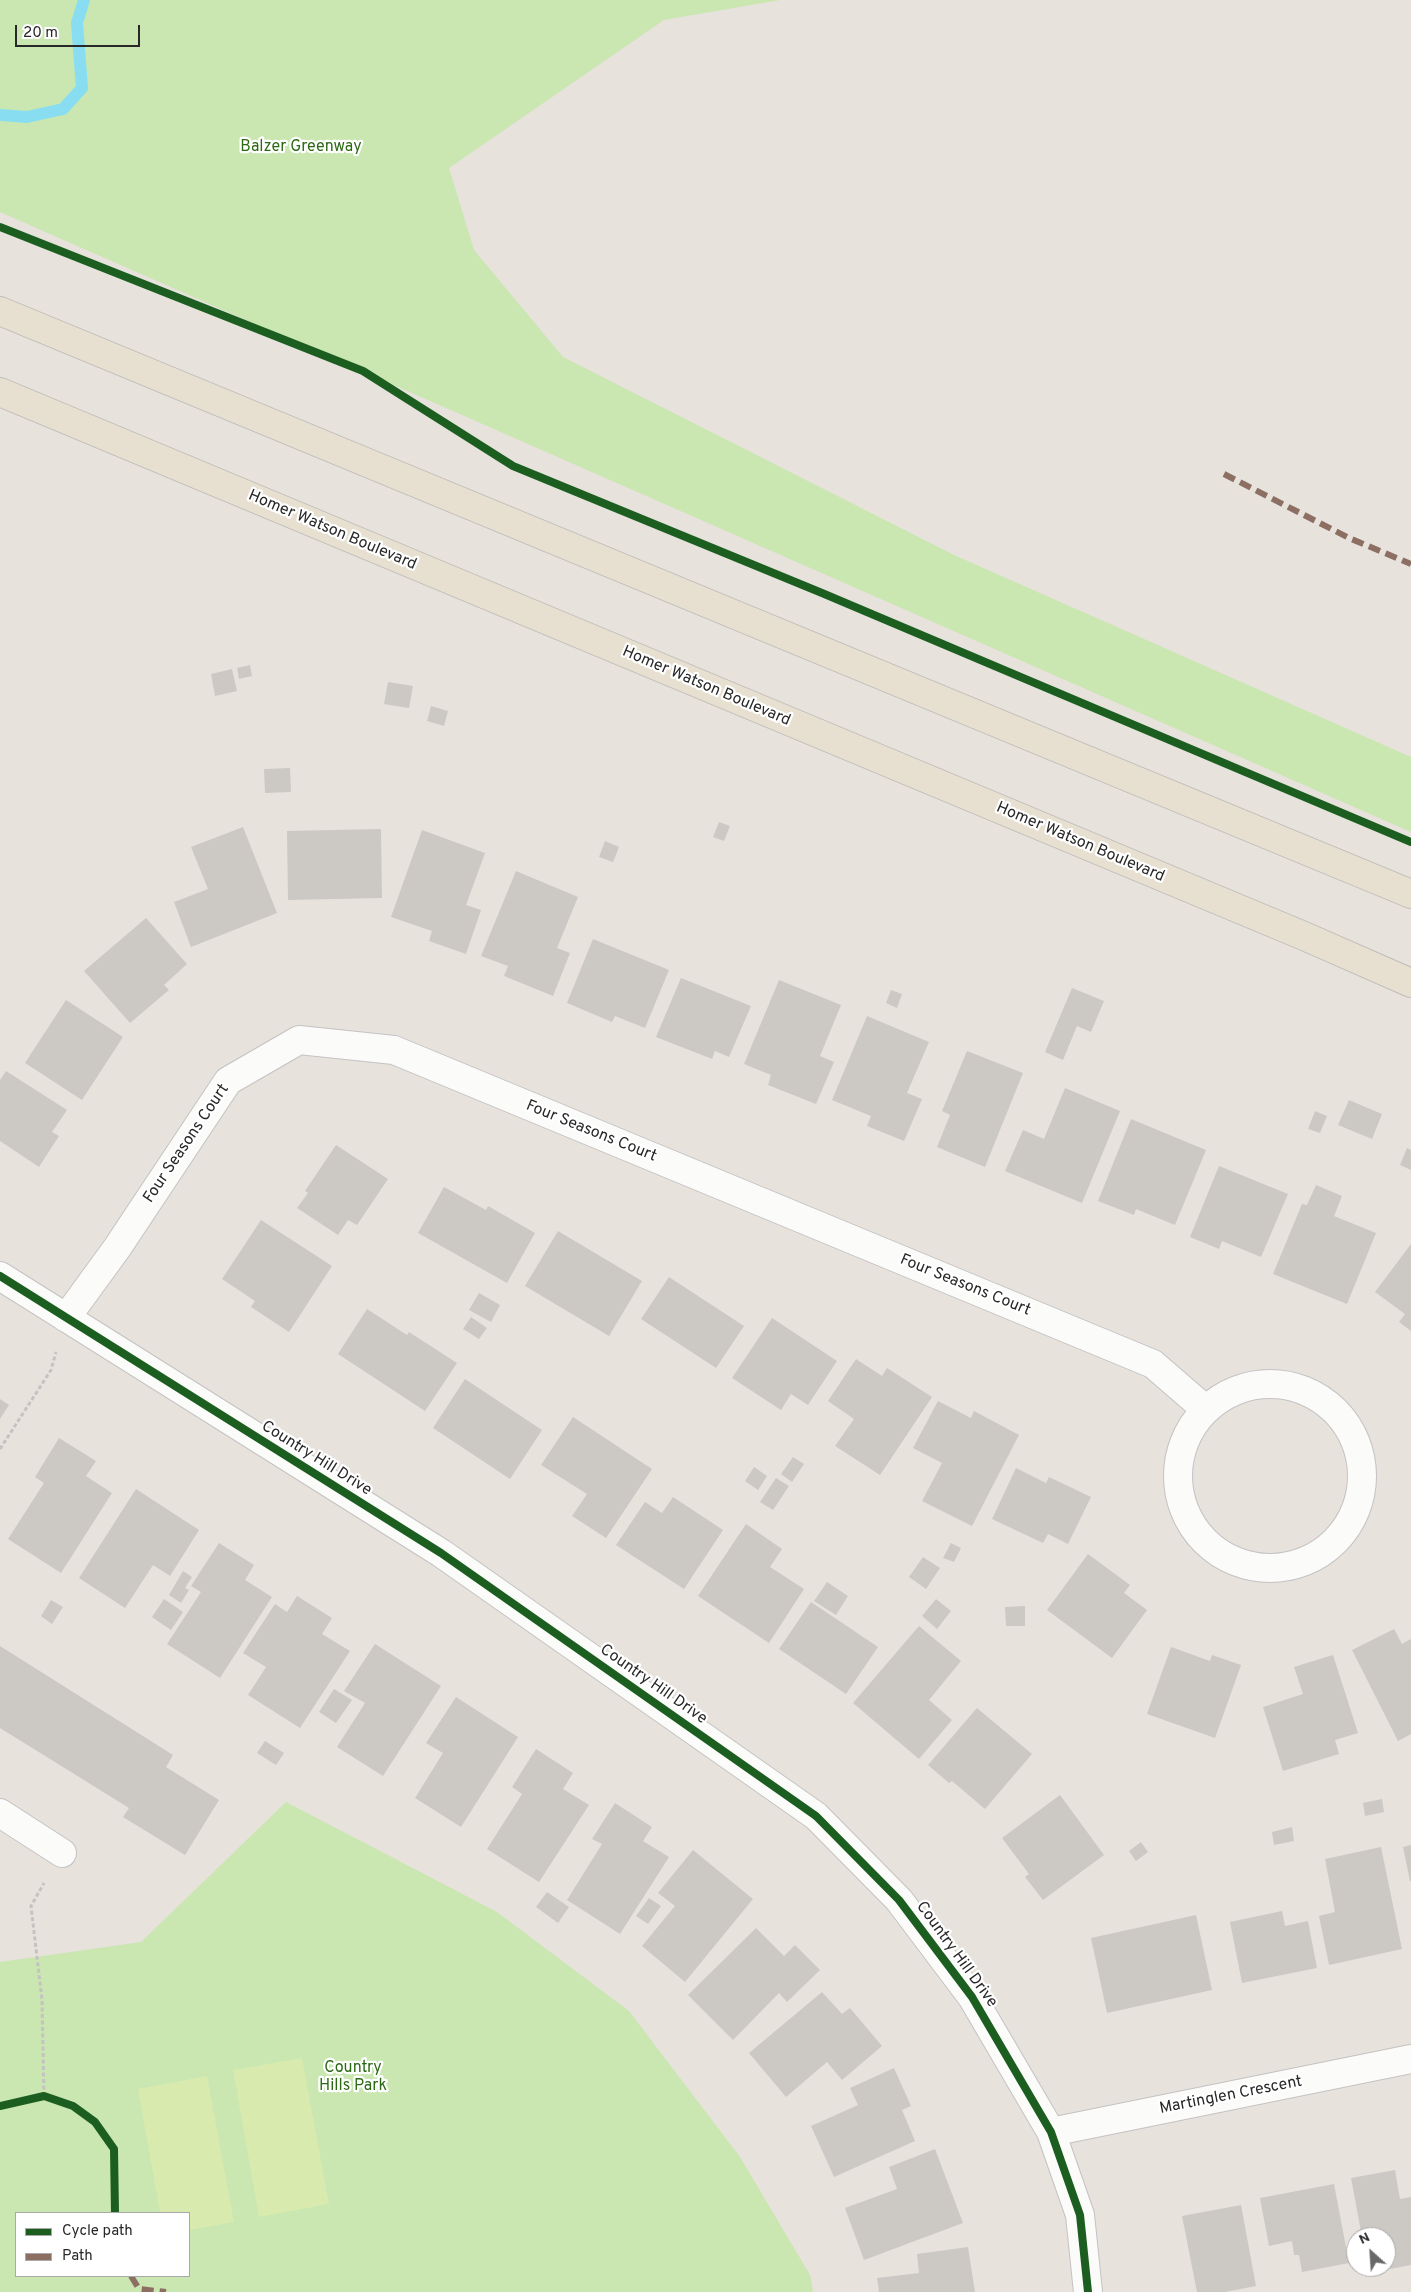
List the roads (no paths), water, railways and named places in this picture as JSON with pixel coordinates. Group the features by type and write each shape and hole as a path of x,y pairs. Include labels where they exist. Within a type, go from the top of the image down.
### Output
{"main road":[{"path":"0,311 1411,894"},
{"name":"Homer Watson Boulevard","path":"0,392 1411,983"}],"street":[{"name":"Four Seasons Court","path":"66,1318 117,1248 228,1081 299,1040 394,1050 1152,1364 1205,1409"},
{"name":"Country Hill Drive","path":"0,1276 441,1553 816,1816 899,1900 972,1997 1051,2132 1080,2215 1088,2292"},
{"path":"1270,1384 1304,1390 1332,1407 1352,1431 1362,1461 1362,1489 1352,1520 1336,1541 1310,1560 1283,1568 1251,1568 1222,1556 1198,1536 1181,1505 1176,1472 1186,1435 1205,1409 1238,1388 1270,1384"},
{"path":"0,1813 62,1853"},
{"name":"Martinglen Crescent","path":"1051,2132 1411,2059"}],"waterway":[{"path":"0,115 27,117 63,109 82,88 77,23 84,0"}],"park label":[{"name":"Balzer Greenway","path":"301,148"},
{"name":"Country Hills Park","path":"353,2078"}]}
